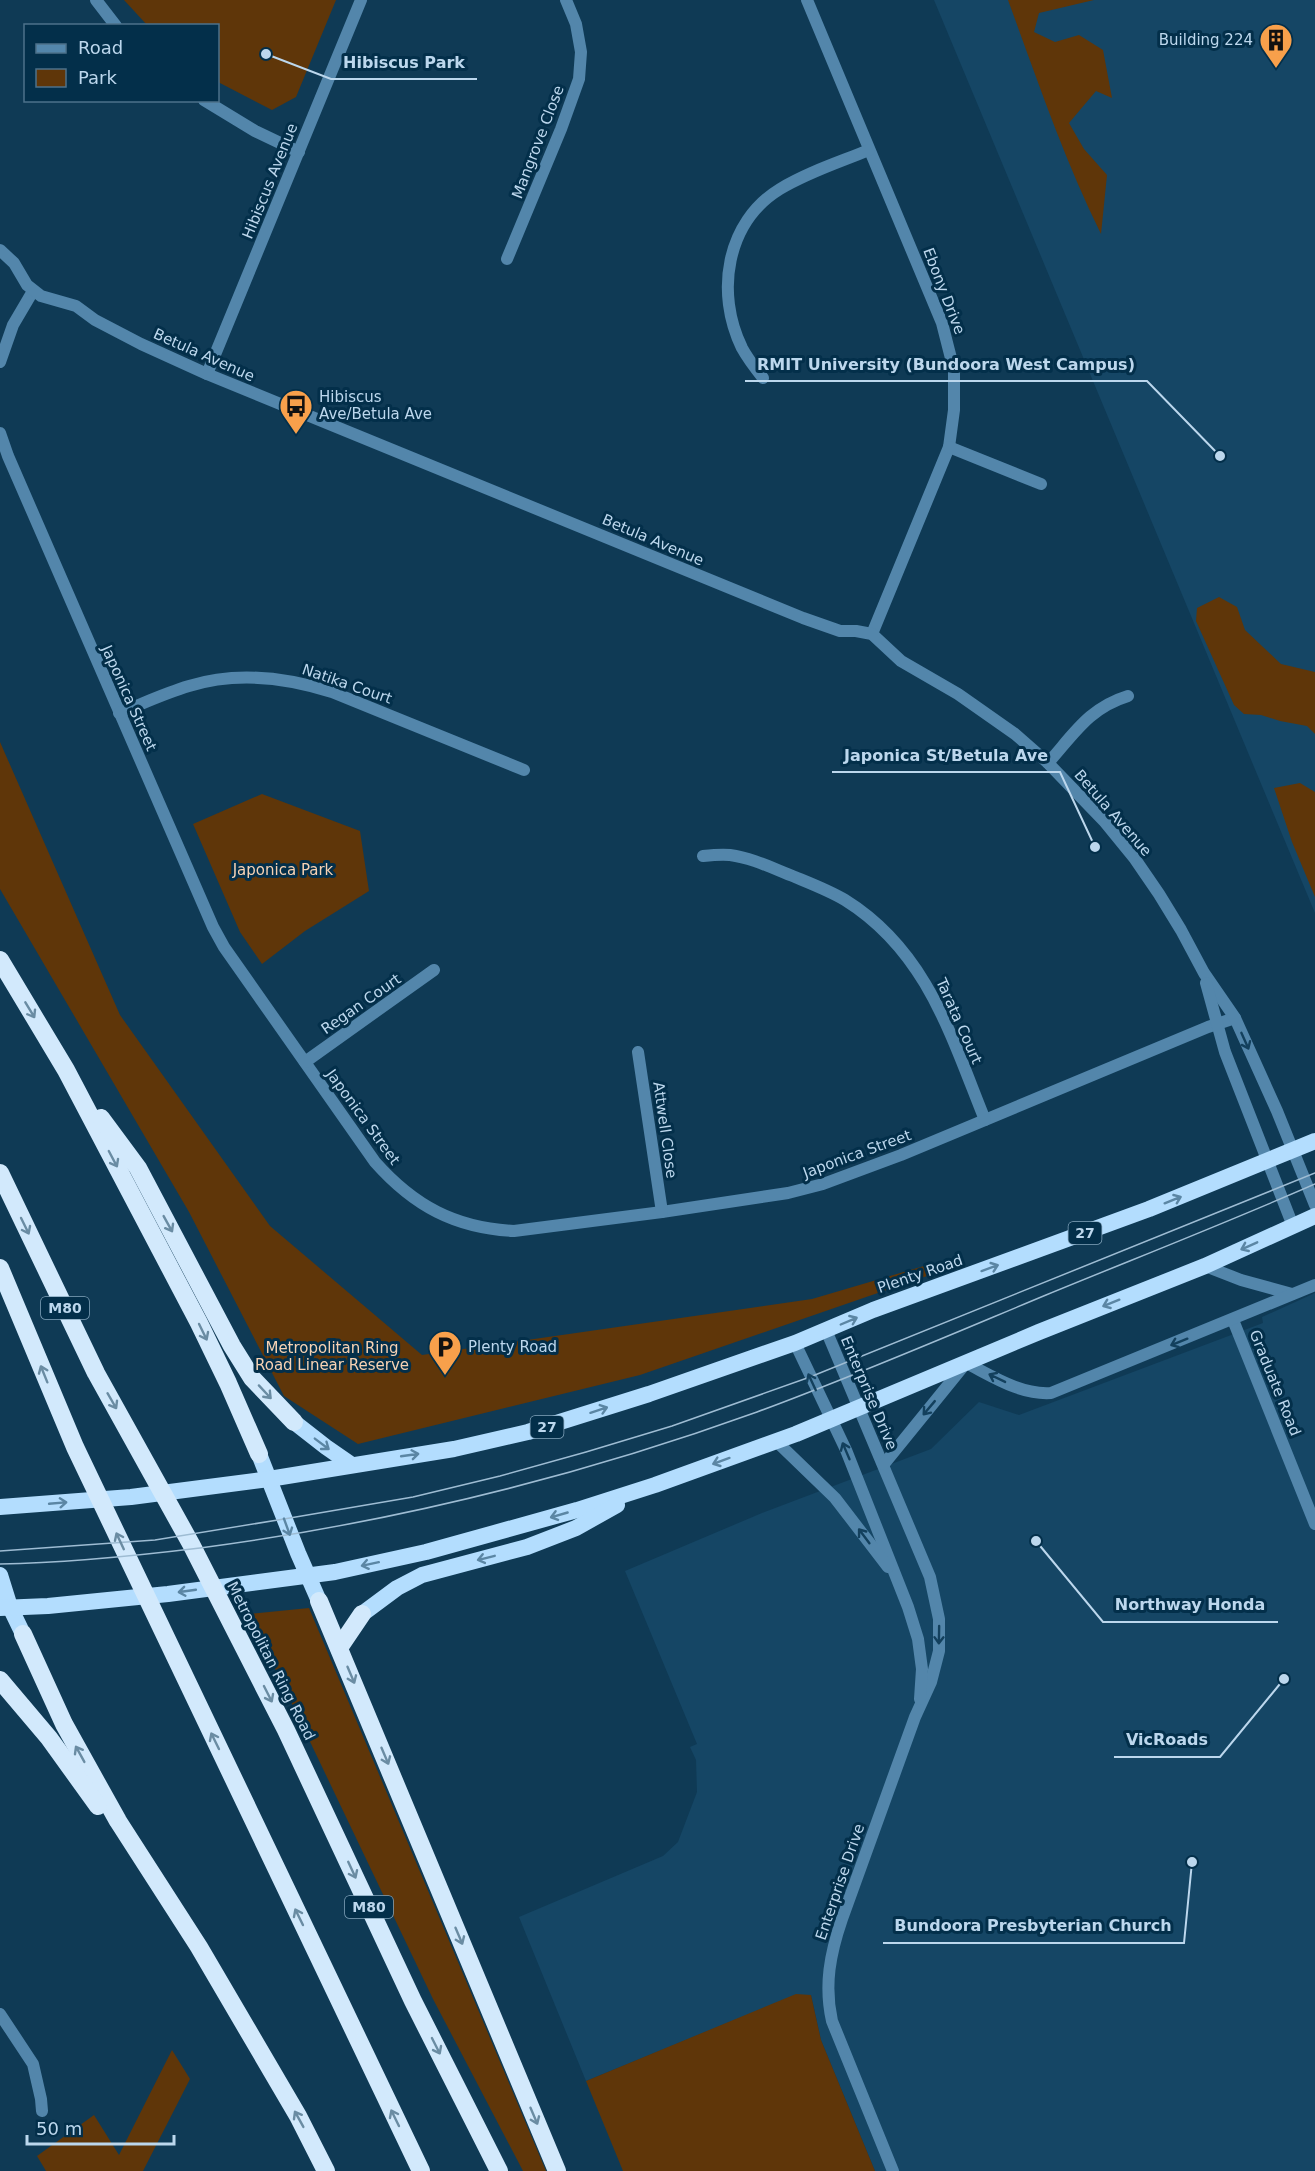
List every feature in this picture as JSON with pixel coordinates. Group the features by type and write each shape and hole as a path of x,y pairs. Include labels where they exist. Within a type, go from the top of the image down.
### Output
{"highway":[{"path":"0,960 66,1070 228,1383 558,2171"},
{"path":"66,1070 138,1168 232,1346 252,1378 294,1422 352,1465"},
{"name":"Plenty Road","path":"0,1507 131,1497 269,1479 454,1449 528,1432 649,1394 795,1343 873,1310 1149,1209 1315,1142"},
{"name":"Metropolitan Ring Road","path":"0,1173 96,1373 191,1544 286,1730 413,2001 499,2171"},
{"path":"5,1607 48,1606 157,1595 343,1570 426,1552 566,1514 655,1485 776,1441 1205,1266 1315,1216"},
{"name":"M80","path":"0,1268 75,1447 421,2171"},
{"path":"339,1648 362,1614 397,1588 422,1575 526,1547 576,1528 655,1485"},
{"path":"0,1575 5,1607 23,1634 64,1724 118,1821 199,1947 298,2116 326,2171"},
{"path":"0,1680 49,1738 199,1947"}],"street":[{"path":"96,0 114,24"},
{"name":"Hibiscus Avenue","path":"207,374 361,0"},
{"name":"Mangrove Close","path":"507,259 561,129 579,79 581,52 576,24 566,0"},
{"name":"Ebony Drive","path":"807,0 938,313 954,370 955,390 949,447 872,634"},
{"path":"207,102 255,131 299,152"},
{"path":"763,378 741,346 736,330 728,289 728,271 735,241 750,215 779,189 869,150"},
{"path":"0,250 14,263 33,291 13,325 0,362"},
{"name":"Betula Avenue","path":"33,291 50,300 76,306 94,320 207,374 803,618 840,631 872,634 901,661 986,712 1048,763 1104,821 1135,859 1181,930 1204,973 1235,1018 1315,1205"},
{"name":"Japonica Street","path":"0,433 119,713 219,937 238,968 375,1162 393,1183 441,1215 469,1226 514,1231 788,1193 823,1184 892,1159 1235,1018"},
{"path":"949,447 1041,484"},
{"name":"Natika Court","path":"119,713 198,684 242,676 270,677 301,682 332,692 524,770"},
{"path":"1048,763 1091,714 1102,706 1128,696"},
{"name":"Tarata Court","path":"703,856 728,855 760,863 824,889 871,918 914,964 930,989 944,1017 985,1120"},
{"name":"Regan Court","path":"305,1062 434,970"},
{"name":"Betula Avenue","path":"1204,973 1225,1052 1293,1226"},
{"name":"Attwell Close","path":"638,1052 662,1212"},
{"path":"1205,1266 1240,1280 1292,1294"},
{"path":"884,1464 966,1363 1018,1389 1038,1394 1051,1393 1315,1285"},
{"name":"Graduate Road","path":"1233,1320 1315,1524"},
{"name":"Enterprise Drive","path":"826,1330 930,1577 939,1618 939,1651 931,1682 920,1706 836,1935 828,1975 832,2021 893,2171"},
{"name":"Enterprise Drive","path":"795,1343 831,1419 899,1583 918,1639 922,1669 920,1706"},
{"path":"776,1441 835,1498 899,1583"},
{"path":"0,2014 33,2064 42,2111"}],"shaded area":[{"path":"934,0 1315,0 1315,913"},
{"path":"1315,1293 1315,2171 875,2171 821,2040 811,1995 796,1995 586,2081 519,1917 663,1856 678,1842 697,1792 696,1760 690,1747 697,1744 625,1571 762,1513 931,1449 979,1402 1019,1415 1263,1323 1262,1317"}],"green space":[{"path":"124,0 336,0 296,97 272,110 219,83 219,24 146,24"},
{"path":"1008,0 1094,0 1039,13 1034,32 1055,42 1079,35 1103,50 1112,98 1096,91 1069,123 1084,149 1107,175 1101,234 1063,148"},
{"path":"1219,597 1237,607 1245,630 1281,664 1315,672 1315,734 1307,726 1261,715 1244,714 1234,705 1196,621 1197,608"},
{"name":"Metropolitan Ring Road Linear Reserve","path":"0,742 120,1015 270,1226 422,1355 812,1299 924,1266 927,1276 640,1375 358,1444 284,1396 189,1212 0,889"},
{"path":"1300,783 1315,792 1315,897 1292,842 1274,788"},
{"name":"Japonica Park","path":"262,794 360,831 369,891 305,931 262,964 240,932 193,824"},
{"path":"309,1608 546,2171 523,2171 433,1999 249,1614"},
{"path":"796,1994 811,1995 821,2040 875,2171 623,2171 586,2081"},
{"path":"172,2050 190,2079 143,2171 46,2171 37,2156 94,2115 119,2155"}],"tram line":[{"path":"0,1551 155,1540 284,1519 413,1497 586,1452 672,1426 810,1377 1315,1173"},
{"path":"0,1564 125,1556 271,1538 412,1511 552,1477 689,1435 830,1384 1315,1184"}],"place":[{"name":"Hibiscus Park","path":"266,54"},
{"name":"Building 224","path":"1276,69"},
{"name":"Hibiscus Ave/Betula Ave","path":"296,435"},
{"name":"RMIT University (Bundoora West Campus)","path":"1220,456"},
{"name":"Japonica St/Betula Ave","path":"1095,847"},
{"name":"Plenty Road","path":"445,1376"},
{"name":"Northway Honda","path":"1036,1541"},
{"name":"VicRoads","path":"1284,1679"},
{"name":"Bundoora Presbyterian Church","path":"1192,1862"}]}
